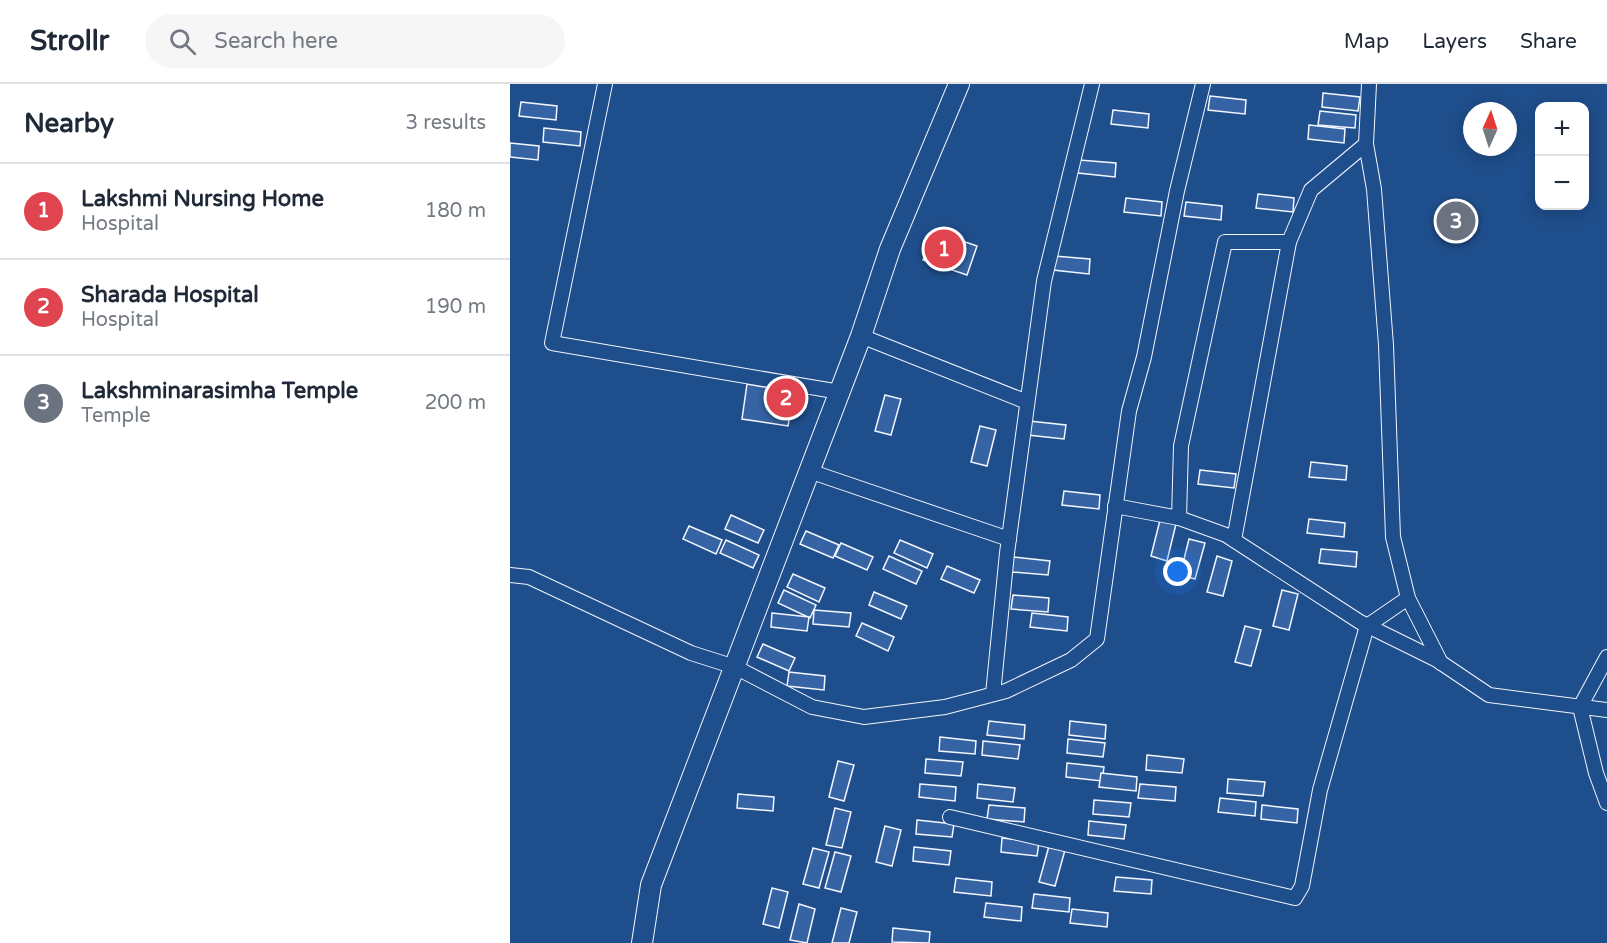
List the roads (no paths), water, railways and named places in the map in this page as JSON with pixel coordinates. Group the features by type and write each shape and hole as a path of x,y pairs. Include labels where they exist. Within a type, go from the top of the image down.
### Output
{"main road":[{"path":"642,943 651,885 840,392 890,249 959,84"}],"street":[{"path":"605,84 552,343 840,392"},
{"path":"993,694 1009,539 1044,281 1092,84"},
{"path":"510,575 529,577 691,653 735,667 812,707 864,717 945,707 1006,691 1071,660 1097,639 1129,411 1144,357 1177,191 1203,84"},
{"path":"1369,84 1366,144 1374,189 1386,345 1392,537 1408,598 1441,663"},
{"path":"1234,540 1289,242 1311,190 1366,144"},
{"path":"1179,518 1181,446 1225,242 1289,242"},
{"path":"861,336 1027,402"},
{"path":"809,471 1009,539"},
{"path":"1115,506 1179,518 1234,540 1367,626 1441,663 1489,695 1607,710"},
{"path":"950,817 1294,898 1302,886 1320,790 1367,626 1408,598"},
{"path":"1607,657 1580,707 1596,773 1607,803"}],"place":[{"name":"Lakshminarasimha Temple","path":"1456,221"},
{"name":"Lakshmi Nursing Home","path":"944,249"},
{"name":"Sharada Hospital","path":"786,398"}]}
